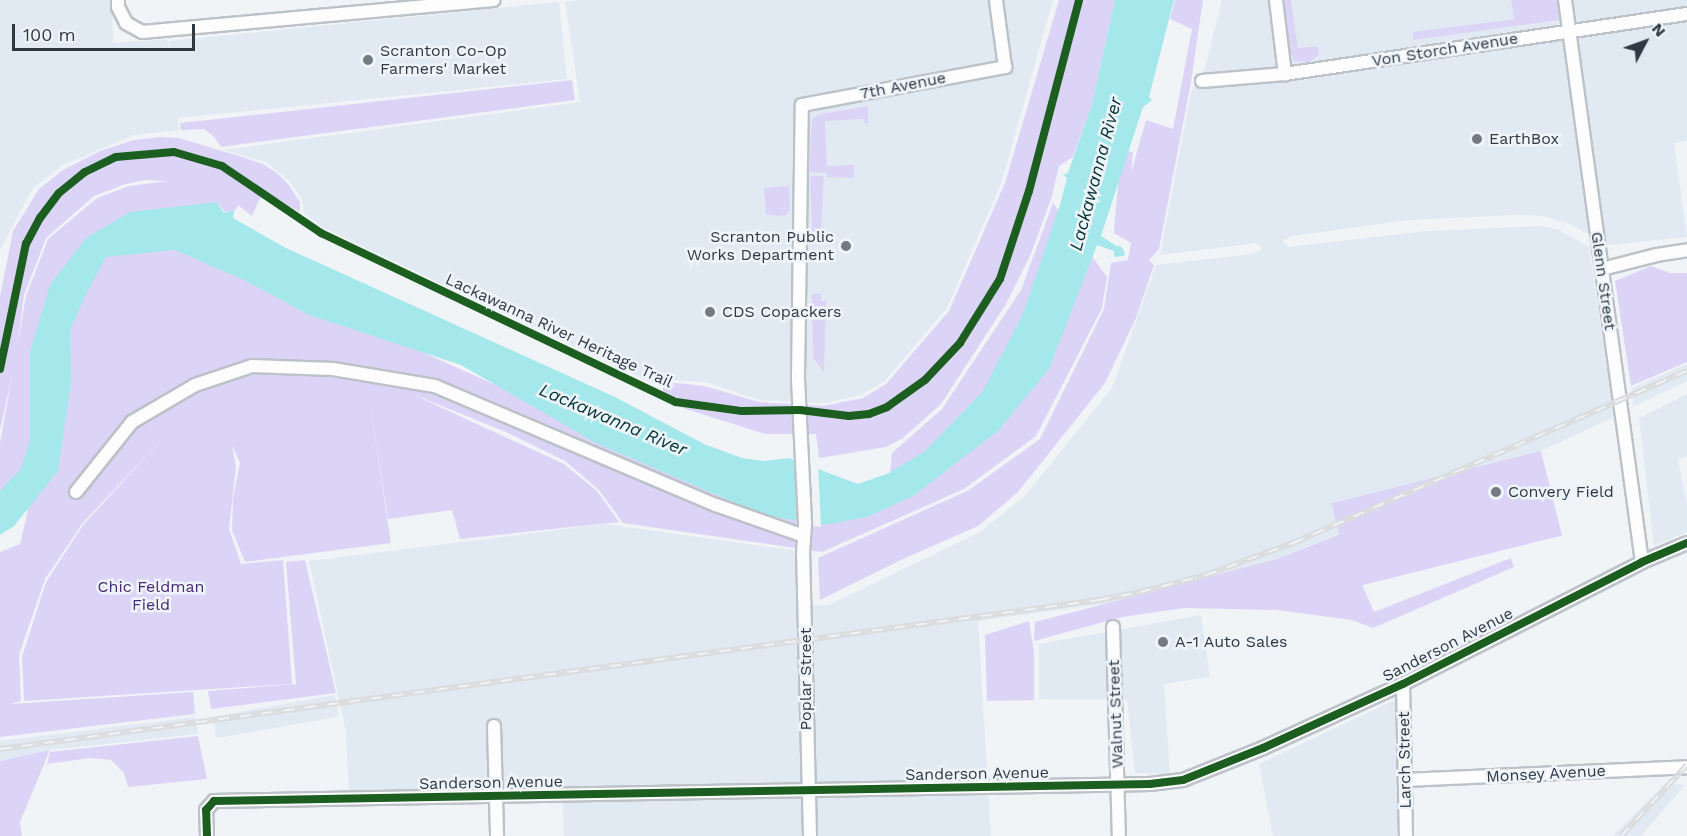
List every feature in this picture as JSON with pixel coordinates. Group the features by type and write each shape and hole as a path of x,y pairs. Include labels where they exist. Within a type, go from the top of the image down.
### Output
{"street":[{"path":"118,0 118,7 126,23 142,32 425,4 494,0"},
{"name":"7th Avenue","path":"802,105 1005,67 996,0"},
{"path":"1276,0 1285,74"},
{"name":"Glenn Street","path":"1565,0 1642,562"},
{"name":"Von Storch Avenue","path":"1202,81 1285,74 1687,14"},
{"name":"Poplar Street","path":"802,105 798,377 805,522 810,836"},
{"path":"1602,269 1687,250"},
{"path":"76,492 132,422 195,385 252,366 333,369 435,386 716,505 804,536"},
{"name":"Sanderson Avenue","path":"207,836 206,810 214,801 1170,783 1204,774 1403,684 1642,562 1687,543"},
{"name":"Walnut Street","path":"1113,627 1119,836"},
{"name":"Larch Street","path":"1403,684 1406,836"},
{"path":"494,726 496,836"},
{"name":"Monsey Avenue","path":"1405,780 1687,767"}],"shaded area":[{"path":"0,0 112,0 113,43 167,39 170,52 169,41 559,2 567,79 178,118 179,130 134,135 61,166 33,188 0,250"},
{"path":"580,0 1053,0 1001,184 947,308 884,382 861,395 826,403 759,400 705,382 673,380 654,384 322,227 304,213 302,199 291,183 279,172 266,162 223,150 580,102 565,2","holes":["868,106 865,119 825,120 827,176 812,119 819,114","823,176 821,231 812,230 812,183","821,301 826,302 823,371 813,358"]},
{"path":"1222,0 1284,0 1290,52 1300,64 1308,63 1318,55 1317,46 1298,48 1291,0 1511,0 1514,19 1414,32 1559,19 1557,0 1687,0 1687,141 1674,143 1687,237 1609,245 1570,224 1543,216 1514,215 1408,220 1293,236 1283,241 1288,247 1427,231 1541,226 1559,230 1589,247 1614,417 1541,451 1277,559 1108,603 978,621 991,836 564,836 562,789 349,794 346,732 309,561 605,524 797,551 799,606 829,605 980,532 1025,496 1112,388 1156,265 1252,254 1262,249 1257,243 1160,255 1191,92 1205,68"},
{"path":"1687,364 1687,381 1633,407 1632,388"},
{"path":"1687,394 1687,456 1678,460 1687,505 1687,532 1654,546 1639,418"},
{"path":"1201,615 1210,677 1164,684 1170,774 1135,773 1127,700 1039,699 1039,644"},
{"path":"335,695 339,717 217,738 213,717"},
{"path":"1397,699 1397,836 1273,836 1259,764"},
{"path":"195,717 198,734 50,750 0,761 0,741"},
{"path":"1666,783 1685,785 1641,836 1612,836"}],"green space":[{"path":"1059,0 1115,0 1092,104 1073,157 1059,166 1052,196 1031,254 1006,304 941,404 903,438 886,447 819,458 816,434 765,434 673,405 674,399 663,393 663,385 676,383 704,386 759,402 823,406 863,398 886,384 949,311 1005,183"},
{"path":"1175,0 1203,0 1191,82 1159,249 1149,260 1154,265 1136,318 1105,383 1018,492 978,526 901,560 820,600 818,558 969,490 1040,439 1104,309 1111,263 1128,260 1131,243 1114,233 1146,120 1173,129 1192,29 1170,19"},
{"path":"1284,0 1291,0 1298,48 1317,46 1319,55 1308,63 1294,61 1290,52"},
{"path":"1511,0 1557,0 1559,20 1413,40 1413,32 1514,19"},
{"path":"572,80 575,100 221,147 204,129 181,130 180,123"},
{"path":"868,106 868,123 865,123 864,119 825,121 827,166 854,165 854,178 827,177 826,173 809,172 812,119 819,114"},
{"name":"Chic Feldman Field","path":"160,137 179,138 263,164 277,173 289,185 300,203 300,212 263,192 252,216 238,205 234,212 231,210 225,212 217,202 200,207 400,342 642,451 888,492 892,453 942,409 1021,290 1053,203 1107,277 1102,308 1036,436 964,489 822,552 623,523 599,490 565,461 506,432 412,394 564,464 597,491 619,522 460,539 452,510 388,519 369,398 391,543 245,562 232,530 233,498 240,463 232,445 236,467 229,529 241,564 283,560 292,684 24,701 22,657 46,582 83,525 167,434 82,524 45,579 19,655 21,701 11,704 193,692 195,714 0,737 0,552 20,544 28,510 0,516 0,443 12,376 0,430 0,297 13,231 39,189 63,170 100,151 134,140","holes":["146,180 168,181 129,186 97,198 48,239 26,296 17,347 24,295 46,238 94,196 126,184"]},
{"path":"1121,151 1133,152 1126,235 1114,234"},
{"path":"810,176 824,176 821,231 812,231"},
{"path":"789,186 790,210 786,215 766,214 764,188"},
{"path":"1651,266 1670,273 1687,273 1687,362 1631,386 1615,281"},
{"path":"812,294 821,294 821,301 826,301 824,372 813,358"},
{"name":"Convery Field","path":"1541,451 1562,535 1352,588 1331,503"},
{"path":"1340,534 1374,612 1511,558 1514,567 1373,628 1352,620 1277,610 1185,608 1122,617 1034,641 1035,622 1277,559"},
{"path":"305,560 336,693 211,709 208,691 296,684 286,562"},
{"path":"1029,621 1034,652 1034,700 987,701 985,635"},
{"path":"198,736 207,779 128,787 124,773 111,760 90,758 47,764 50,752"},
{"path":"50,750 20,822 22,836 0,836 0,761"}],"water":[{"name":"Lackawanna River","path":"1115,0 1174,0 1149,97 1152,100 1143,107 1101,236 1118,247 1120,245 1125,253 1124,256 1114,257 1114,251 1097,245 1049,369 998,431 913,496 867,517 824,525 763,515 596,443 461,365 309,315 246,281 175,250 106,257 84,298 70,331 71,382 58,471 14,526 0,535 0,491 21,469 30,440 30,352 50,285 86,238 130,212 217,202 224,213 231,210 234,212 233,218 286,248 615,397 704,444 742,458 764,461 789,458 858,484 889,473 925,451 983,391 1023,314 1060,205 1067,178 1063,175 1068,173 1092,104"}],"pier":[{"path":"794,457 818,466 821,527 797,523"}],"railway":[{"path":"0,749 1099,600 1140,592 1206,575 1293,543 1687,371"},
{"path":"1621,836 1687,765"}],"cycle path":[{"name":"Lackawanna River Heritage Trail","path":"0,369 26,244 40,218 59,193 85,172 116,157 174,152 222,166 321,233 676,402 742,411 800,410 849,416 869,414 887,407 925,380 960,343 1000,279 1029,191 1079,0"},
{"path":"207,836 206,810 214,801 1150,784 1183,780 1263,748 1403,684 1642,562 1687,543"}],"place":[{"name":"Scranton Co-Op Farmers' Market","path":"368,60"},
{"name":"EarthBox","path":"1477,139"},
{"name":"Scranton Public Works Department","path":"846,246"},
{"name":"CDS Copackers","path":"710,312"},
{"name":"Convery Field","path":"1496,492"},
{"name":"A-1 Auto Sales","path":"1163,642"}]}
